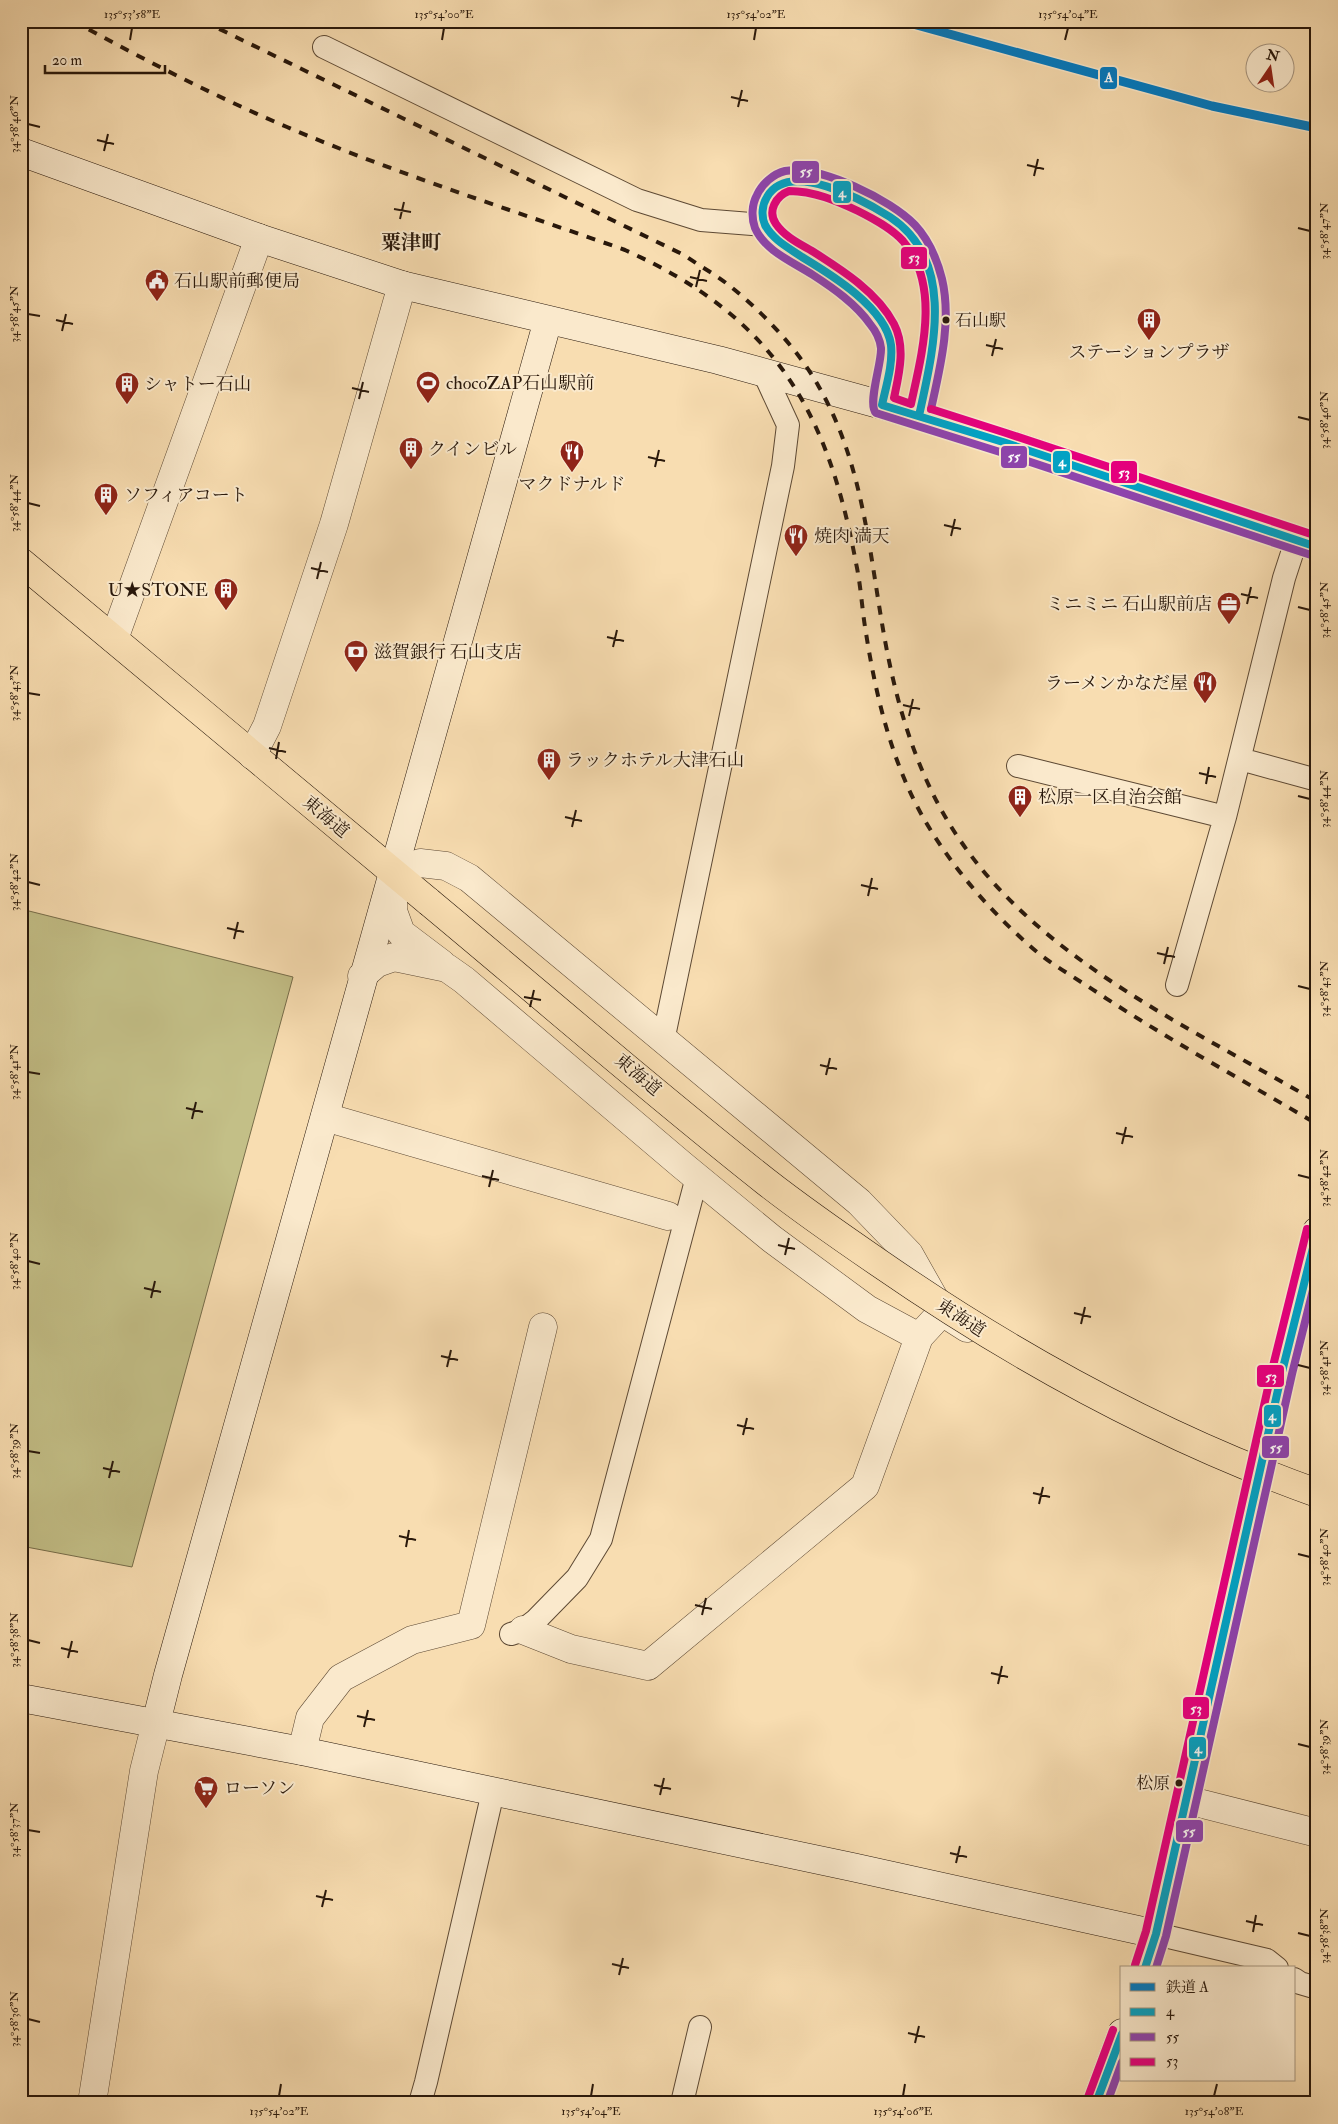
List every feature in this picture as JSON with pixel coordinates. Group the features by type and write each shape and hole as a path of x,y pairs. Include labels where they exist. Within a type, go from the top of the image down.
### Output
{"highway":[{"name":"東海道","path":"21,562 766,1182 922,1293 1040,1366 1122,1410 1210,1450 1317,1492"}],"street":[{"path":"22,154 259,238 402,285 764,373 882,405 1003,442 1306,544"},
{"path":"114,639 259,238"},
{"path":"252,755 267,726 334,524 402,285"},
{"path":"92,2103 144,1771 156,1723 325,1117 362,976 548,320"},
{"path":"393,872 420,863 446,866 469,878 859,1202 908,1254 942,1312 1031,1367 1119,1413 1317,1492"},
{"path":"393,872 393,911 401,933 464,980 697,1177 821,1276 867,1309 919,1337"},
{"path":"362,976 377,963 394,957 447,968"},
{"path":"325,1117 668,1216"},
{"path":"1146,1966 1156,1934 1260,1468 1317,1232"},
{"path":"517,1632 571,1649 648,1666 865,1486 919,1337 942,1312"},
{"path":"302,1751 310,1718 341,1678 412,1640 471,1624 544,1328"},
{"path":"21,1698 302,1751 852,1867 1156,1934"},
{"path":"1187,1800 1317,1833"},
{"path":"1096,2103 1120,2038"}],"lane":[{"path":"324,48 638,200 702,220 765,225"},
{"path":"882,405 891,351 890,341 885,330 855,293 833,276 788,248 765,225 763,209 768,194 780,184 798,181 811,183 862,202 895,220 912,236 926,262 933,284 934,321 930,364 919,416"},
{"path":"663,1041 783,466 788,425 764,373"},
{"path":"1177,985 1225,817 1284,578 1306,544"},
{"path":"1240,759 1317,780"},
{"path":"1018,766 1225,817"},
{"path":"517,1632 577,1578 601,1539 697,1177"},
{"path":"420,2103 494,1792"},
{"path":"1156,1934 1267,1960 1274,1966"},
{"path":"1296,1980 1317,1988"},
{"path":"682,2103 700,2027"}],"shaded area":[{"path":"21,909 293,977 132,1567 21,1546"}],"railway":[{"path":"73,21 179,77 287,127 412,176 625,250 676,276 719,305 755,337 785,373 809,413 828,458 844,507 859,580 870,657 887,729 894,752 913,798 946,854 985,902 1046,959 1152,1027 1317,1124"},
{"path":"203,21 684,255 726,283 752,305 778,331 801,359 819,387 834,416 846,446 862,508 889,662 903,717 922,770 947,820 962,843 996,885 1035,924 1078,958 1173,1020 1317,1102"}],"rail line":[{"name":"A","path":"902,21 1212,106 1317,128"}],"transit line":[{"name":"55","path":"931,409 944,344 946,311 940,272 932,250 924,237 904,215 873,195 854,186 817,173 800,171 785,171 772,177 762,187 755,199 753,206 755,228 772,250 821,280 844,297 874,329 881,348 873,401 876,413 1314,556"},
{"name":"4","path":"919,416 934,336 935,309 932,282 925,258 911,236 890,217 862,201 827,186 808,182 792,182 777,186 767,197 763,207 763,218 768,230 782,243 856,294 869,306 887,331 891,345 891,360 882,405 1003,442 1317,547"},
{"name":"53","path":"789,191 825,197 870,217 898,236 915,259 922,278 925,298 925,320 920,363 911,404 894,398 901,351 898,333 887,312 858,283 788,236 773,219 774,204 780,196 789,191"},
{"name":"53","path":"931,409 1317,536"},
{"name":"53","path":"1135,1965 1146,1931 1272,1370 1307,1229"},
{"name":"4","path":"1146,1966 1156,1934 1282,1372 1317,1232"},
{"name":"55","path":"1157,1966 1166,1936 1292,1374 1317,1274"},
{"name":"53","path":"1087,2100 1113,2030"},
{"name":"4","path":"1096,2103 1120,2039"},
{"name":"55","path":"1107,2103 1120,2067"}],"place":[{"name":"石山駅前郵便局","path":"157,302"},
{"name":"石山駅","path":"946,320"},
{"name":"ステーションプラザ","path":"1149,341"},
{"name":"chocoZAP石山駅前","path":"428,404"},
{"name":"シャトー石山","path":"127,405"},
{"name":"クインビル","path":"411,470"},
{"name":"マクドナルド","path":"572,473"},
{"name":"ソフィアコート","path":"106,516"},
{"name":"焼肉 満天","path":"796,557"},
{"name":"U★STONE","path":"226,611"},
{"name":"ミニミニ 石山駅前店","path":"1229,625"},
{"name":"滋賀銀行 石山支店","path":"356,673"},
{"name":"ラーメンかなだ屋","path":"1205,704"},
{"name":"ラックホテル大津石山","path":"549,781"},
{"name":"松原一区自治会館","path":"1020,818"},
{"name":"松原","path":"1179,1783"},
{"name":"ローソン","path":"206,1809"}],"district":[{"name":"粟津町","path":"411,242"}]}
